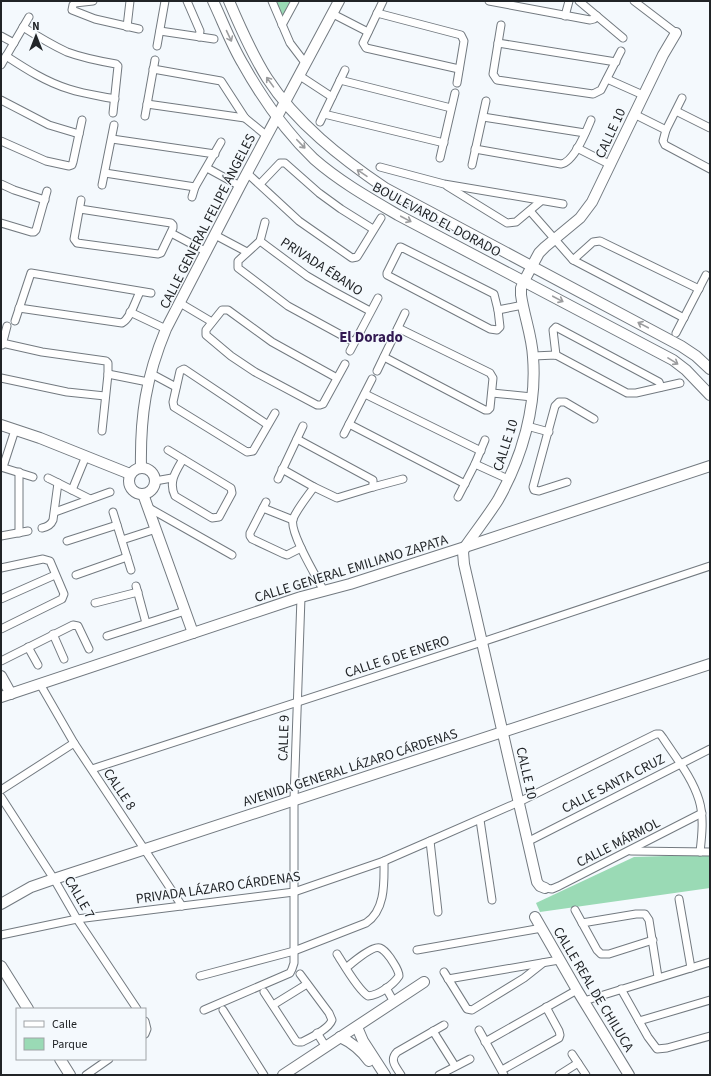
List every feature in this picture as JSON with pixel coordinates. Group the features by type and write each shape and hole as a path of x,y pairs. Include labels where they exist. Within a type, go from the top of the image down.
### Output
{"main road":[{"name":"BOULEVARD EL DORADO","path":"213,1 242,64 261,94 277,117 314,159 348,184 398,214 673,360 686,370 710,395"},
{"name":"BOULEVARD EL DORADO","path":"229,1 267,78 285,102 307,126 353,167 385,188 532,265 681,346 696,356 710,369"},
{"name":"CALLE GENERAL FELIPE ÁNGELES","path":"141,468 144,402 157,351 166,329 240,186 339,1"},
{"name":"CALLE 10","path":"545,888 540,886 537,882 529,841 464,564 464,552 465,547 497,500 508,479 520,452 527,426 532,397 534,371 533,356 522,304 521,288 539,253 588,210 611,165 662,55 676,34"},
{"path":"1,425 86,456 130,474"},
{"name":"CALLE GENERAL EMILIANO ZAPATA","path":"6,696 193,632 301,597 350,584 710,466"},
{"path":"137,468 141,468 149,470 155,481 151,489 143,494 132,490 128,482 130,474 137,468"},
{"path":"143,494 193,632"},
{"name":"AVENIDA GENERAL LÁZARO CÁRDENAS","path":"1,904 31,887 54,879 294,799 710,664"},
{"path":"1,676 6,696"},
{"name":"CALLE REAL DE CHILUCA","path":"535,917 576,990 629,1075"},
{"path":"1,966 27,1008"},
{"path":"283,1075 424,982"},
{"path":"357,1027 363,1041 385,1075"},
{"path":"340,1037 359,1048 377,1075"},
{"path":"61,1060 70,1075"}],"street":[{"path":"92,1 75,3 72,5 72,10 95,20 138,29"},
{"path":"127,27 130,1"},
{"path":"157,46 165,1"},
{"path":"187,1 200,31 199,37"},
{"path":"272,1 290,43 306,64"},
{"path":"282,24 295,1"},
{"path":"383,1 363,43 366,48 459,69"},
{"path":"489,1 590,20 597,16"},
{"path":"565,16 569,1"},
{"path":"579,1 623,38"},
{"path":"634,1 676,34"},
{"path":"377,13 461,35 464,41 457,83"},
{"path":"333,14 368,32"},
{"path":"1,65 29,17"},
{"path":"501,25 493,74 497,80 593,94 601,90 621,51"},
{"path":"23,27 67,52 116,64 119,69 113,113"},
{"path":"160,31 214,39"},
{"path":"1,36 14,43"},
{"path":"498,43 616,62"},
{"path":"6,56 31,72 57,85 70,90 115,98"},
{"path":"144,116 155,60"},
{"path":"153,69 220,81 245,118 267,136"},
{"path":"320,122 345,70"},
{"path":"300,76 332,97"},
{"path":"607,79 643,95"},
{"path":"340,80 451,108"},
{"path":"440,158 455,93"},
{"path":"682,98 666,130 663,141 665,145 710,168"},
{"path":"1,100 49,125 79,134"},
{"path":"472,165 486,101"},
{"path":"147,104 245,118"},
{"path":"676,111 710,128"},
{"path":"324,114 444,143"},
{"path":"634,114 666,130"},
{"path":"483,117 585,133"},
{"path":"1,141 46,160 68,166 72,165 82,120"},
{"path":"475,149 561,164 569,160 577,148 591,120"},
{"path":"102,185 114,125"},
{"path":"112,139 215,154"},
{"path":"192,197 195,187 221,142"},
{"path":"577,148 611,165"},
{"path":"260,184 280,163 286,163 340,209 373,229"},
{"path":"380,167 444,184 563,204"},
{"path":"206,168 240,186"},
{"path":"105,173 195,187"},
{"path":"247,173 299,221 352,258 357,257 381,218"},
{"path":"1,184 45,200"},
{"path":"444,184 507,223 516,222 541,201"},
{"path":"1,223 34,232 36,230 47,191"},
{"path":"80,209 171,223 173,225 171,233 161,253 156,255 77,242 74,239 81,200"},
{"path":"530,211 573,260 684,318"},
{"name":"PRIVADA ÉBANO","path":"265,222 260,241 238,261 238,268 288,306 354,342"},
{"path":"171,233 207,252"},
{"path":"215,235 247,252"},
{"name":"PRIVADA ÉBANO","path":"260,241 307,276 370,311"},
{"path":"573,260 593,242 600,241 699,289"},
{"path":"400,247 402,247 492,292 496,297 498,310 500,327 497,330 490,329 387,275 387,273 400,247"},
{"path":"15,321 29,275 33,273 151,293"},
{"path":"676,333 706,275"},
{"path":"19,308 119,324 125,322 140,292"},
{"name":"PRIVADA ÉBANO","path":"350,351 378,298"},
{"path":"180,303 212,322"},
{"path":"498,310 522,304"},
{"path":"337,378 272,342 228,310 222,310 206,330 206,336 261,376 317,405 323,404 345,364"},
{"path":"130,312 166,329"},
{"path":"377,371 405,313"},
{"path":"7,326 2,345 106,361 109,366 102,431"},
{"path":"556,355 552,330 556,327 659,382 661,387"},
{"path":"384,357 485,410 490,408 493,378 490,373 398,328"},
{"path":"533,356 556,355 627,393 636,393 680,383"},
{"path":"268,426 184,369 180,371 173,402 174,407 247,452 253,451 268,426 275,413"},
{"path":"108,374 149,378 176,387"},
{"path":"1,378 66,392 105,396"},
{"path":"344,434 372,379"},
{"path":"492,392 532,397"},
{"path":"364,394 480,451"},
{"path":"566,482 539,491 534,490 534,484 555,406 559,402 565,402 594,419"},
{"path":"349,424 465,484"},
{"path":"278,479 303,426"},
{"path":"527,426 549,432"},
{"path":"15,430 2,467 33,477"},
{"path":"297,439 373,480 373,487"},
{"path":"458,496 475,464 485,440"},
{"path":"168,450 231,488 232,494 219,516 216,518 212,518 175,496 172,478 182,459"},
{"path":"72,490 86,456"},
{"path":"475,464 508,479"},
{"path":"282,469 314,488 337,498 403,479"},
{"path":"19,472 19,532"},
{"path":"48,478 90,499"},
{"path":"155,481 172,478"},
{"path":"42,528 51,524 55,512 58,483"},
{"path":"314,488 293,520 293,531 324,591"},
{"path":"55,512 110,492"},
{"path":"293,520 264,505 250,533 252,539 287,555 301,548"},
{"path":"149,508 232,555"},
{"path":"113,512 131,570"},
{"path":"67,541 117,525"},
{"path":"122,540 156,529"},
{"path":"1,536 28,531"},
{"path":"76,575 127,557"},
{"path":"1,568 43,559 50,561 64,594 62,599 1,629"},
{"name":"CALLE 6 DE ENERO","path":"92,769 710,566"},
{"path":"1,599 55,575"},
{"path":"95,603 137,589 146,623"},
{"name":"CALLE 9","path":"204,1010 290,973 292,969 294,951 294,799 301,597"},
{"path":"108,636 185,611"},
{"path":"1,661 53,634 76,625 78,626 89,649"},
{"path":"53,634 64,659"},
{"path":"28,647 38,665"},
{"name":"CALLE 8","path":"40,684 74,743 182,906"},
{"name":"PRIVADA LÁZARO CÁRDENAS","path":"1,934 77,919 294,892 384,861 430,842 519,802 658,734 664,738 680,764"},
{"path":"1,790 74,743"},
{"name":"CALLE SANTA CRUZ","path":"529,841 710,749"},
{"path":"680,764 694,787 702,813 700,852"},
{"name":"CALLE 7","path":"1,797 54,879 77,919 136,1008"},
{"name":"CALLE MÁRMOL","path":"545,888 552,889 559,886 702,813"},
{"path":"480,820 492,900"},
{"path":"430,842 438,912"},
{"path":"629,851 710,852"},
{"path":"200,976 294,951 366,923 374,917 380,904 383,892 384,861"},
{"path":"679,899 691,968"},
{"path":"575,910 597,950 603,954 653,940"},
{"path":"582,923 645,914 650,920 658,977"},
{"path":"417,950 542,928"},
{"path":"337,954 346,968 362,991 368,996 386,988 399,976 398,970 388,955 379,947 373,949 346,968"},
{"path":"448,979 559,960"},
{"path":"584,1001 621,988 710,962"},
{"path":"444,972 466,1007 472,1010 524,978 543,963"},
{"path":"264,992 298,1042 302,1042 317,1034 331,1023 332,1020 300,974"},
{"path":"273,1005 307,984"},
{"path":"386,988 394,1002"},
{"path":"621,988 639,1021 655,1046 660,1049 710,1036"},
{"path":"485,1042 576,990"},
{"path":"639,1021 710,1000"},
{"path":"479,1030 503,1073 559,1038 559,1030 546,1007"},
{"path":"223,1010 264,1075"},
{"path":"400,1075 392,1058 397,1052 444,1025"},
{"path":"433,1031 455,1066"},
{"path":"317,1034 326,1047"},
{"path":"572,1054 586,1075"},
{"path":"439,1075 470,1059"},
{"path":"86,1075 108,1060"},
{"path":"559,1075 578,1063"}],"green space":[{"path":"293,1 282,18 276,2"},
{"path":"710,856 710,888 540,912 536,903 634,857"}],"district":[{"name":"El Dorado","path":"371,337"}]}
